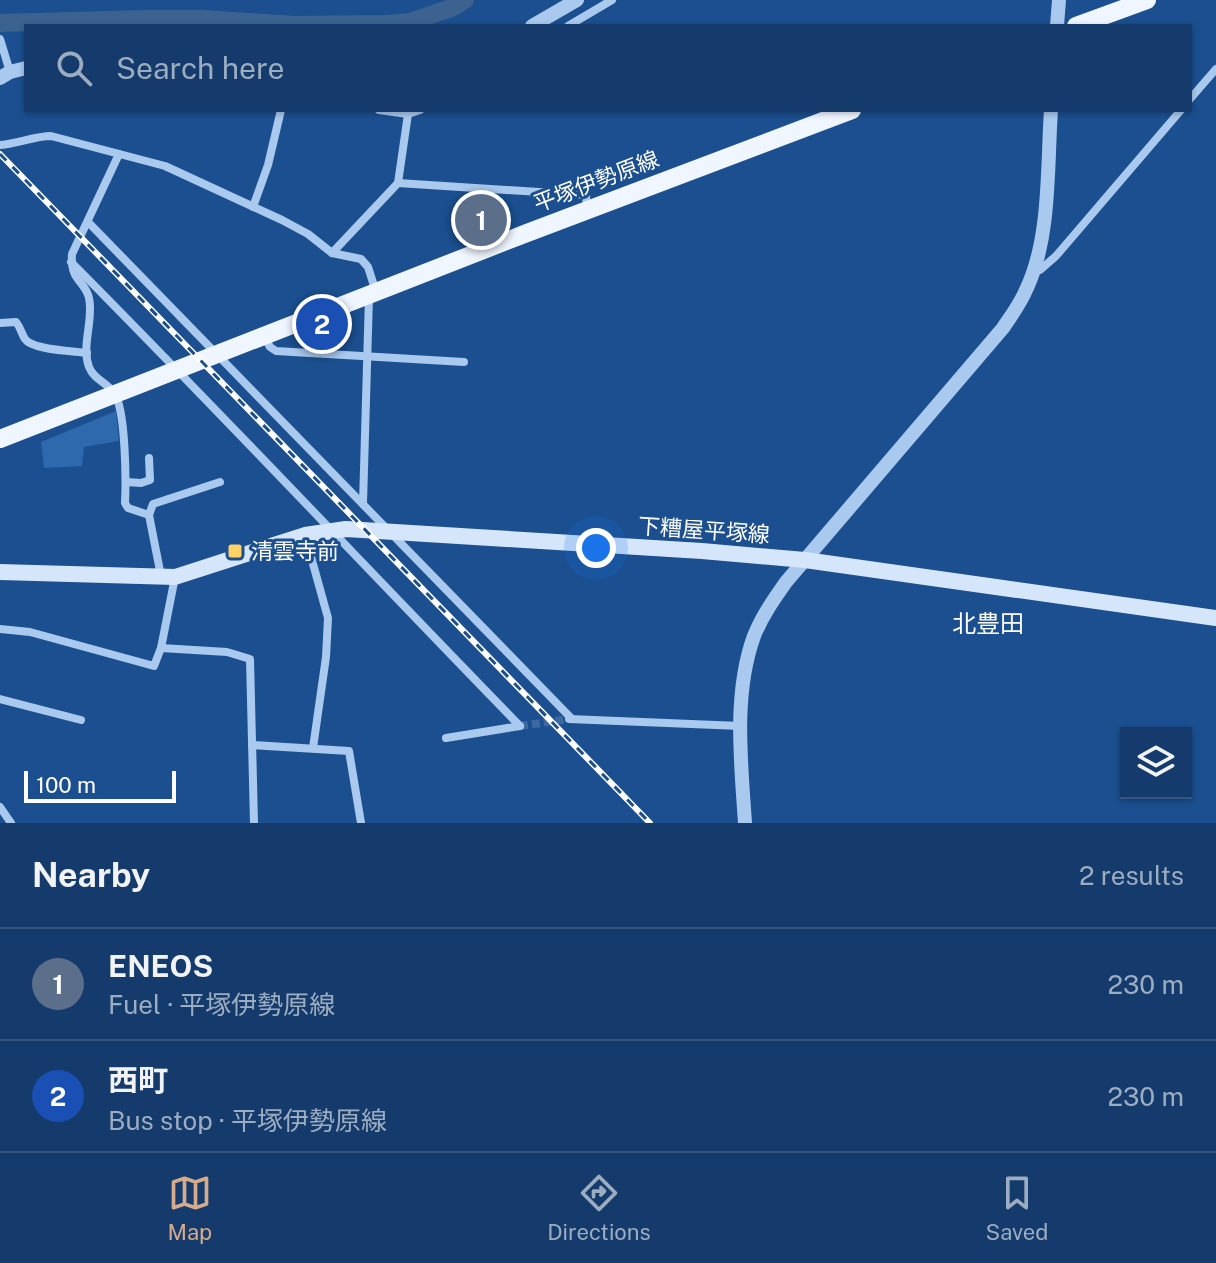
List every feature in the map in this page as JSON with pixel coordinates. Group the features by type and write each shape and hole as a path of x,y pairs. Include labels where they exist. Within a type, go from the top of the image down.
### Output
{"main road":[{"path":"1081,24 1147,0"},
{"name":"平塚伊勢原線","path":"0,439 847,112"},
{"name":"下糟屋平塚線","path":"0,572 168,577 305,535 331,530 387,531 805,560 1216,618"}],"street":[{"path":"535,24 577,0"},
{"path":"571,24 612,0"},
{"path":"1057,24 1059,0"},
{"path":"0,39 5,75 24,69"},
{"path":"1192,97 1216,69"},
{"path":"253,207 268,165 281,112"},
{"path":"394,112 414,112"},
{"path":"745,823 740,726 743,682 755,635 767,609 805,560 1003,328 1018,305 1034,271 1042,238 1051,112"},
{"path":"1034,271 1040,270 1056,256 1179,112"},
{"path":"332,253 398,183 408,114"},
{"path":"0,145 51,136 165,166 308,234 332,253 361,259 368,267 373,294 367,357 363,503"},
{"path":"119,154 71,262 73,274 89,296 88,365 94,376 116,394 119,406 126,470 125,503 128,508 149,515"},
{"path":"398,183 586,195 587,211"},
{"path":"88,222 570,719 740,726"},
{"path":"71,262 520,726 446,738"},
{"path":"0,323 16,322 26,340 34,346 87,353"},
{"path":"264,335 276,351 464,362"},
{"path":"126,482 150,480 149,458"},
{"path":"0,629 30,632 154,666 161,648 168,577 149,515 153,504 220,482"},
{"path":"305,535 328,618 326,657 313,748"},
{"path":"161,648 227,652 250,659 254,823"},
{"path":"0,699 81,720"},
{"path":"252,745 349,751 361,823"},
{"path":"0,807 11,823"}],"shaded area":[{"path":"116,411 119,441 84,447 82,466 44,468 41,442"}],"waterway":[{"path":"386,24 410,22 454,7 465,0"},
{"path":"0,23 203,19 280,24"}],"tunnel":[{"path":"520,726 569,719"}],"railway":[{"path":"0,154 650,823"}],"place":[{"name":"ENEOS","path":"481,220"},
{"name":"西町","path":"322,324"},
{"name":"清雲寺前","path":"235,551"}],"district":[{"name":"北豊田","path":"988,623"}]}
